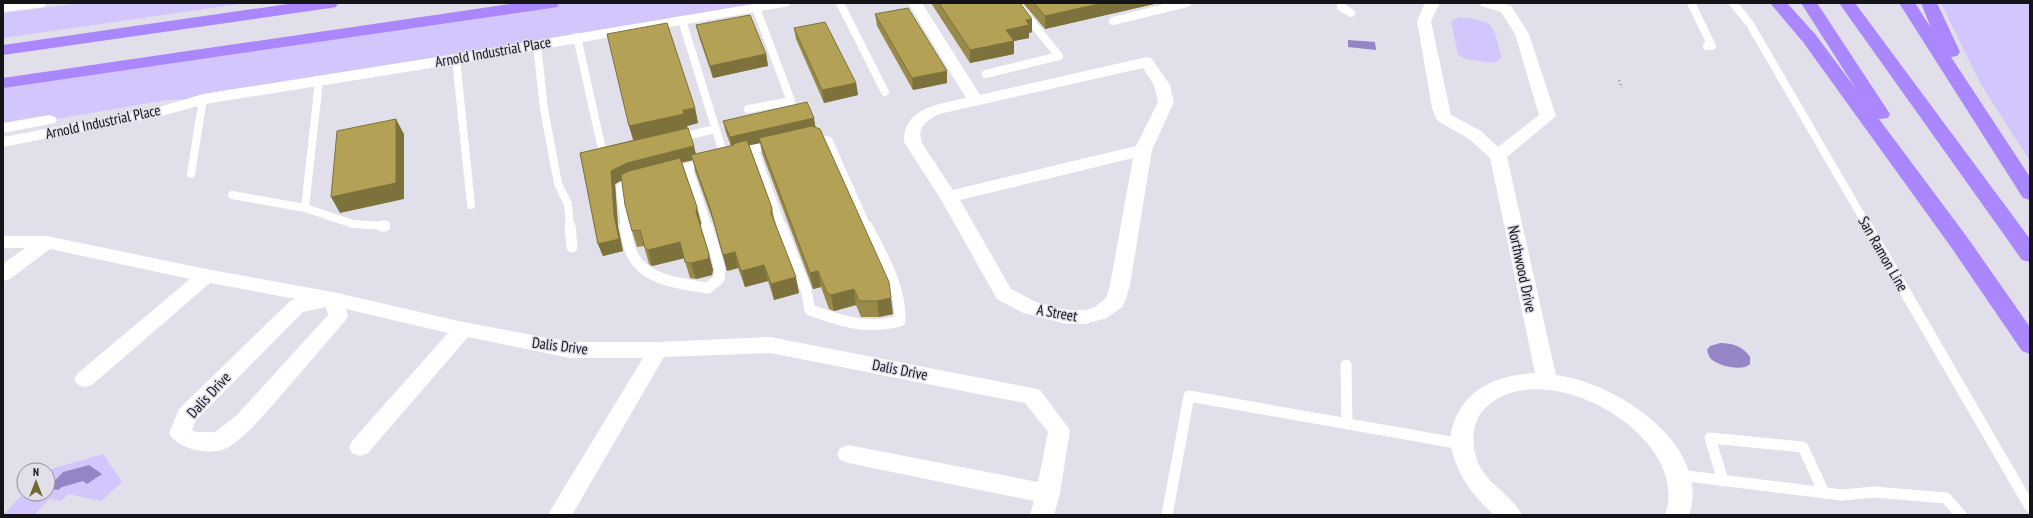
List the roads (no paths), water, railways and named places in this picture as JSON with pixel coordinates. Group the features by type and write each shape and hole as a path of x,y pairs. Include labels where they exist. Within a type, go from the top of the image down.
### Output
{"highway":[{"path":"3,50 330,3"},
{"path":"3,83 551,3"},
{"path":"1778,3 1809,38 1959,242 2030,345"},
{"path":"1809,3 1842,52 1959,242"},
{"path":"1847,3 2030,255"},
{"path":"1907,3 1968,94 2030,193"},
{"path":"1929,3 1943,32 1968,94"},
{"path":"3,46 134,31"}],"street":[{"path":"3,7 38,3"},
{"name":"Arnold Industrial Place","path":"3,128 167,100 203,99 319,81 784,3"},
{"path":"915,3 975,100"},
{"path":"1434,3 1431,4 1424,21 1440,108 1444,118 1475,135 1498,156 1548,116 1522,34 1506,9 1486,3"},
{"name":"A Street","path":"1147,62 1162,85 1166,102 1143,150 1120,285 1115,302 1100,313 1085,317 1067,318 1030,308 1004,294 949,197 912,142 911,133 923,114 934,110 1147,62"},
{"name":"Arnold Industrial Place","path":"3,142 158,112 203,99"},
{"path":"949,197 1143,150"},
{"name":"Northwood Drive","path":"1498,156 1547,382"},
{"name":"Dalis Drive","path":"3,242 48,242 206,276 333,299 463,329 570,350 658,350 770,345 1032,396 1059,430 1045,505 848,454"},
{"path":"3,274 48,242"},
{"path":"85,380 206,276"},
{"name":"Dalis Drive","path":"333,299 338,316 245,422 220,441 192,441 180,433 187,415 297,306 333,299"},
{"path":"360,447 463,329"},
{"path":"561,513 658,350"},
{"path":"1510,515 1488,496 1470,470 1462,444 1463,422 1474,403 1493,389 1518,382 1547,382 1575,387 1596,395 1628,412 1651,431 1669,453 1679,475 1682,495 1677,515"}],"lane":[{"path":"840,3 885,92"},
{"path":"986,74 1059,56 1016,3"},
{"path":"1113,21 1168,5 1187,3"},
{"path":"1342,3 1341,7 1351,13"},
{"path":"1691,3 1712,46 1707,46"},
{"name":"San Ramon Line","path":"1733,3 1750,24 2030,507"},
{"path":"748,109 791,101 756,8"},
{"path":"682,20 724,156"},
{"path":"577,37 603,154 618,151"},
{"path":"537,45 544,109 558,184 568,204 572,247"},
{"path":"456,59 470,205"},
{"path":"305,208 319,81"},
{"path":"191,174 203,99"},
{"path":"670,139 715,129"},
{"path":"754,149 775,210 806,290 810,310 846,323 886,325 900,321 901,312 890,274 840,170 829,141 815,136 807,138"},
{"path":"688,167 695,184 720,269 719,279 708,288 676,283 646,270 632,257 620,187 632,181 724,156 785,142"},
{"path":"232,195 305,208 353,224 385,226"},
{"path":"1346,365 1347,424"},
{"path":"1167,515 1189,396 1462,444"},
{"path":"1723,481 1710,438 1803,447 1824,493"},
{"path":"1679,475 1842,495 1874,492 1946,498 1961,515"}]}
